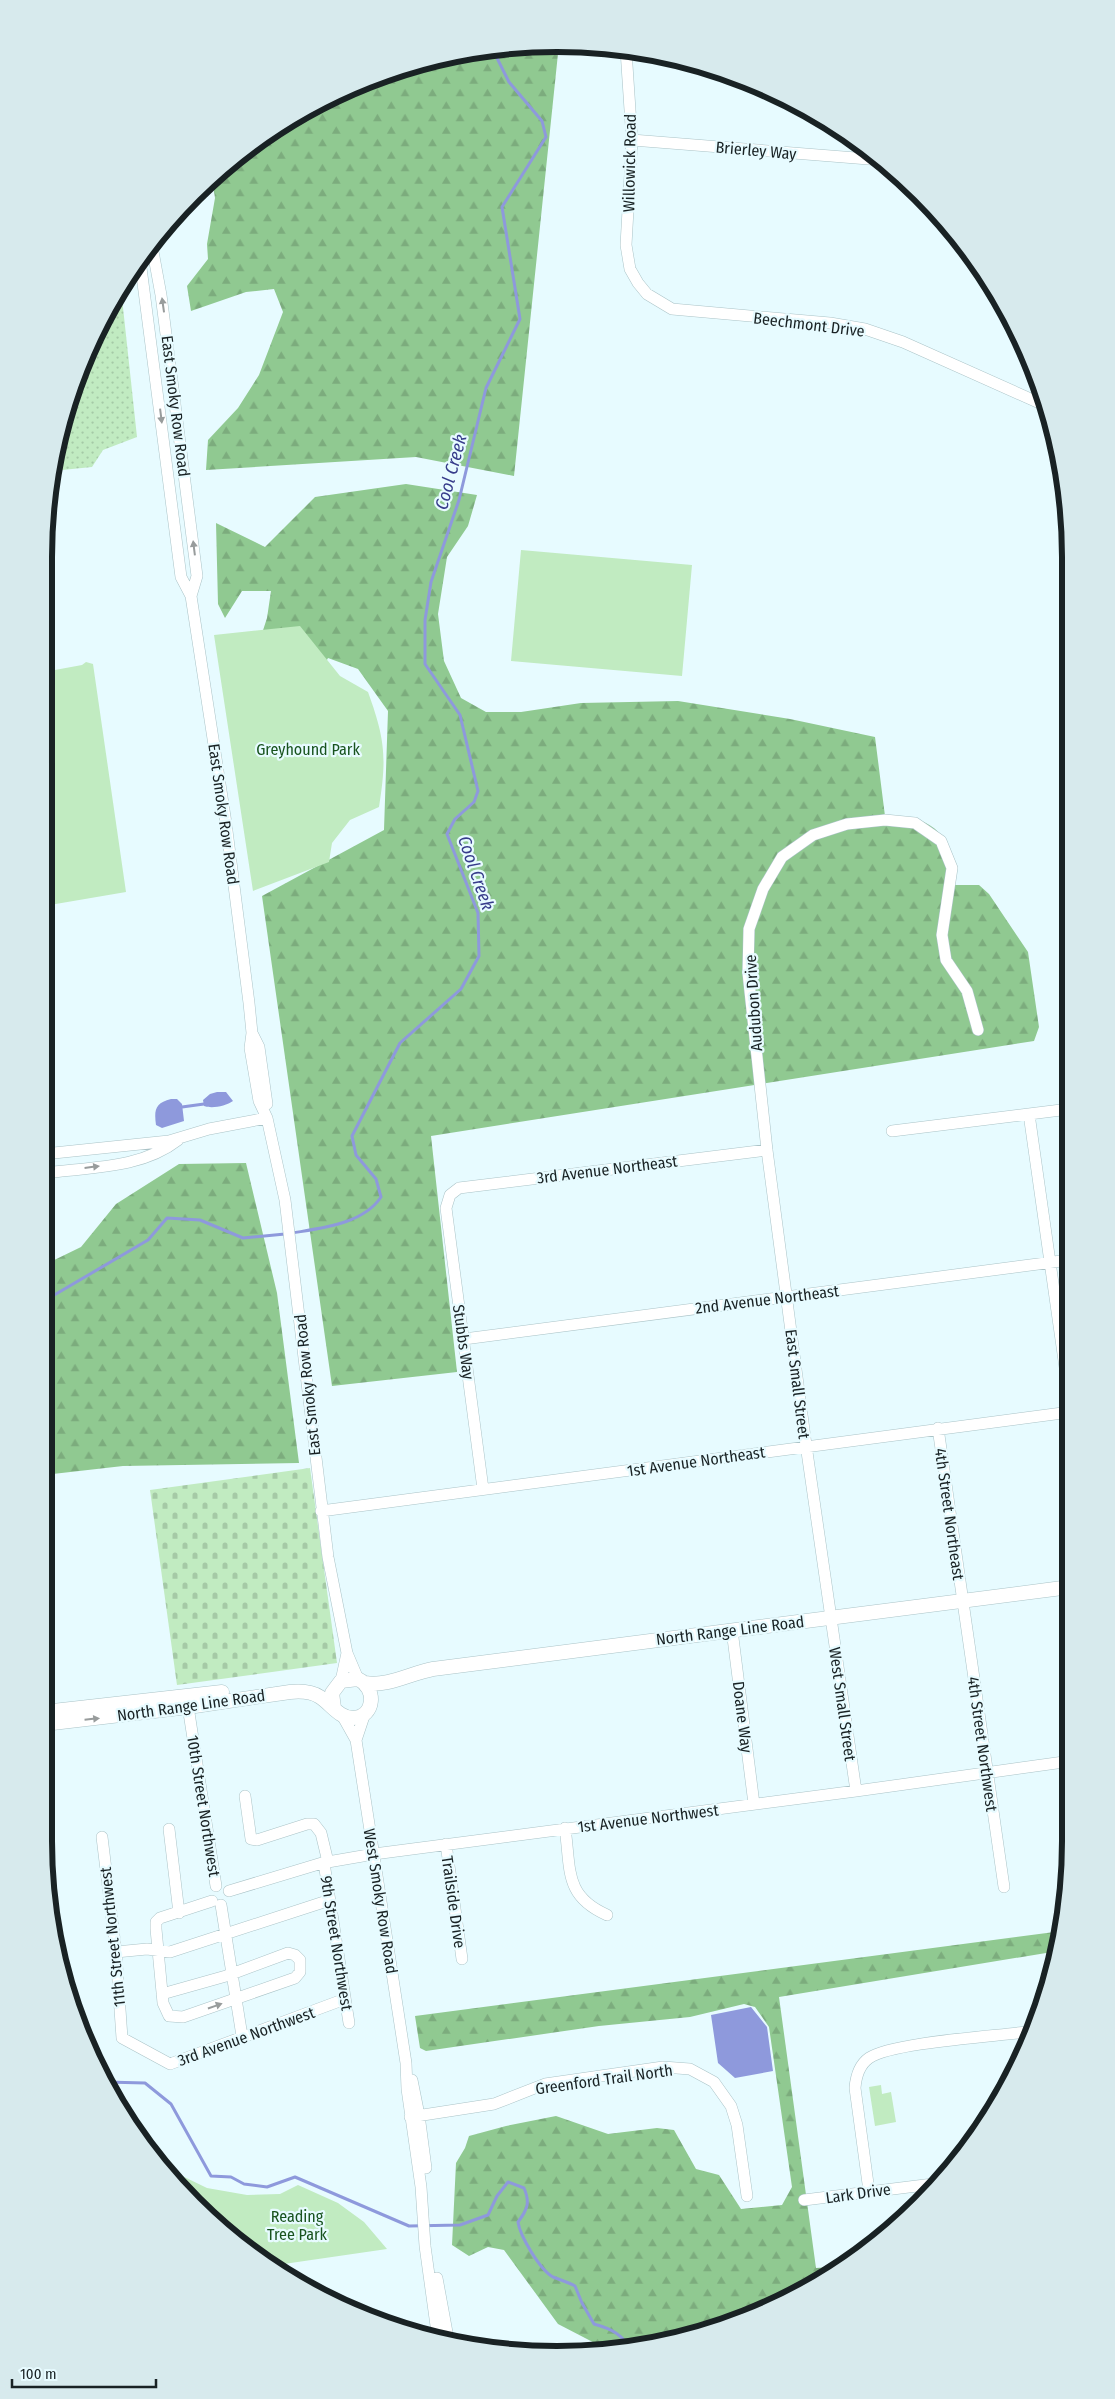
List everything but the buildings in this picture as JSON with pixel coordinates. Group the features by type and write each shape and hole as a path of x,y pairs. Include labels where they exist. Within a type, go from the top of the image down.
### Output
{"main road":[{"name":"North Range Line Road","path":"368,1708 392,1682 410,1674 433,1670 1062,1588"},
{"name":"North Range Line Road","path":"362,1681 392,1682"},
{"path":"362,1681 371,1692 368,1708 351,1718 338,1712 332,1698 339,1683 362,1681"},
{"name":"North Range Line Road","path":"52,1723 289,1684 322,1686 339,1683"},
{"name":"North Range Line Road","path":"52,1711 299,1692 317,1695 338,1712"}],"street":[{"name":"Willowick Road","path":"626,245 632,140 627,58"},
{"name":"Brierley Way","path":"632,140 867,159"},
{"name":"Beechmont Drive","path":"626,245 630,269 638,283 659,303 672,309 830,323 865,329 903,342 1038,402"},
{"name":"East Smoky Row Road","path":"154,255 161,295 197,576 190,596"},
{"name":"East Smoky Row Road","path":"142,272 181,577 190,596 228,840 252,1033 250,1053 259,1102 267,1118 285,1200 322,1511 347,1653 362,1681"},
{"name":"Audubon Drive","path":"767,1150 748,973 749,929 763,888 782,857 813,835 847,824 885,820 916,823 942,841 952,868 942,935 946,960 967,991 978,1030"},
{"path":"892,1131 1062,1110"},
{"path":"1029,1114 1062,1344"},
{"path":"52,1153 169,1141 240,1122 267,1118"},
{"path":"52,1172 138,1161 157,1154 181,1137"},
{"name":"3rd Avenue Northeast","path":"450,1195 458,1188 767,1150"},
{"name":"East Small Street","path":"767,1150 830,1618"},
{"name":"Stubbs Way","path":"450,1195 446,1208 484,1489"},
{"name":"2nd Avenue Northeast","path":"464,1339 1062,1261"},
{"name":"1st Avenue Northeast","path":"322,1511 1062,1413"},
{"name":"4th Street Northeast","path":"938,1428 963,1600"},
{"name":"4th Street Northwest","path":"963,1600 1004,1886"},
{"name":"West Small Street","path":"830,1618 856,1791"},
{"name":"Doane Way","path":"732,1630 754,1804"},
{"name":"East Smoky Row Road","path":"339,1683 347,1653"},
{"name":"10th Street Northwest","path":"187,1702 216,1886"},
{"name":"West Smoky Row Road","path":"356,1740 368,1708"},
{"name":"West Smoky Row Road","path":"338,1712 356,1740 415,2116 426,2203 428,2246 437,2332"},
{"name":"1st Avenue Northwest","path":"229,1892 326,1862 374,1854 856,1791 1062,1761"},
{"name":"9th Street Northwest","path":"244,1796 251,1839 257,1840 307,1824 314,1824 322,1833 330,1900 349,2023"},
{"path":"565,1828 571,1876 576,1892 587,1904 608,1915"},
{"path":"169,1830 179,1913"},
{"name":"11th Street Northwest","path":"102,1837 116,1952 122,2038"},
{"name":"Trailside Drive","path":"446,1844 462,1959"},
{"path":"162,1994 232,1974 288,1954 297,1956 302,1964 300,1972 295,1978 236,1999 183,2016 169,2016 164,2009 162,1994 158,1952 156,1922 160,1918 217,1903 229,1900 229,1892 223,1886 216,1886 210,1893 217,1903 226,1935 232,1974 236,1999 242,2036"},
{"path":"116,1952 147,1949 158,1952 170,1952 330,1900"},
{"name":"3rd Avenue Northwest","path":"122,2038 170,2064 345,1999"},
{"path":"869,2191 855,2088 863,2063 885,2050 1025,2032"},
{"name":"Greenford Trail North","path":"415,2116 489,2105 545,2084 663,2068 690,2069 709,2078 723,2092 734,2115 747,2196"},
{"name":"Lark Drive","path":"804,2200 928,2184"},
{"name":"West Smoky Row Road","path":"428,2246 447,2334"}],"green space":[{"path":"558,52 514,476 416,457 206,470 208,440 238,408 259,375 283,312 274,289 246,292 191,311 187,286 208,259 207,244 215,198 213,188 250,157 305,120 364,91 395,79 459,62 492,57"},
{"path":"122,301 137,437 103,450 92,467 60,470 79,395 91,364"},
{"path":"406,484 477,495 468,526 447,557 438,614 444,661 461,698 486,712 521,712 581,703 678,701 790,719 875,737 885,816 917,819 929,824 945,841 950,853 955,885 979,885 989,894 1028,952 1039,1027 1034,1041 431,1136 457,1372 332,1386 262,896 384,830 388,711 358,669 328,658 285,736 253,661 267,618 271,591 242,591 225,618 218,604 216,523 265,547 315,497"},
{"path":"521,550 692,565 682,676 511,661"},
{"name":"Greyhound Park","path":"300,626 340,676 368,692 378,723 383,748 384,761 379,807 350,820 332,843 329,862 253,891 214,635"},
{"path":"86,662 93,664 126,892 52,905 52,671 82,665"},
{"path":"246,1163 277,1293 299,1463 123,1466 52,1474 52,1261 81,1247 116,1204 179,1164"},
{"path":"310,1468 337,1663 177,1685 150,1490"},
{"path":"1054,1932 1050,1952 779,1997 816,2268 828,2267 781,2294 720,2320 656,2337 623,2342 597,2344 558,2324 504,2250 488,2247 469,2256 452,2245 456,2163 465,2148 469,2136 556,2116 608,2134 657,2128 674,2130 696,2169 719,2175 741,2209 782,2205 792,2187 769,2027 755,2007 744,2004 690,2017 599,2026 426,2051 420,2048 415,2016"},
{"path":"881,2085 882,2094 891,2092 896,2122 875,2126 869,2087"},
{"name":"Reading Tree Park","path":"178,2174 207,2188 247,2195 280,2194 298,2185 338,2203 364,2222 387,2249 282,2264 250,2242 225,2221 200,2199"}],"water":[{"path":"226,1092 233,1101 219,1106 204,1106 203,1100 210,1094"},
{"path":"171,1099 177,1099 182,1104 184,1121 162,1128 156,1125 156,1111 159,1105"},
{"path":"751,2007 767,2027 773,2071 735,2078 718,2063 711,2015"}],"waterway":[{"name":"Cool Creek","path":"292,1233 329,1227 353,1219 373,1206 381,1197 376,1179 356,1155 352,1136 400,1043 461,989 479,956 478,913 447,834 455,819 474,802 478,791 460,715 425,664 425,620 431,582 459,500 486,388 520,319 502,207 546,137 542,121 509,82 496,57"},
{"path":"182,1107 204,1104"},
{"name":"Cool Creek","path":"52,1296 148,1240 167,1218 200,1220 243,1238 285,1234"},
{"path":"114,2082 145,2083 171,2104 211,2176 231,2177 244,2184 267,2187 295,2177 409,2226 460,2225 488,2215 497,2196 508,2182 524,2188 527,2205 518,2222 522,2236 531,2252 542,2267 553,2277 575,2286 594,2324 616,2333 626,2342"}]}
